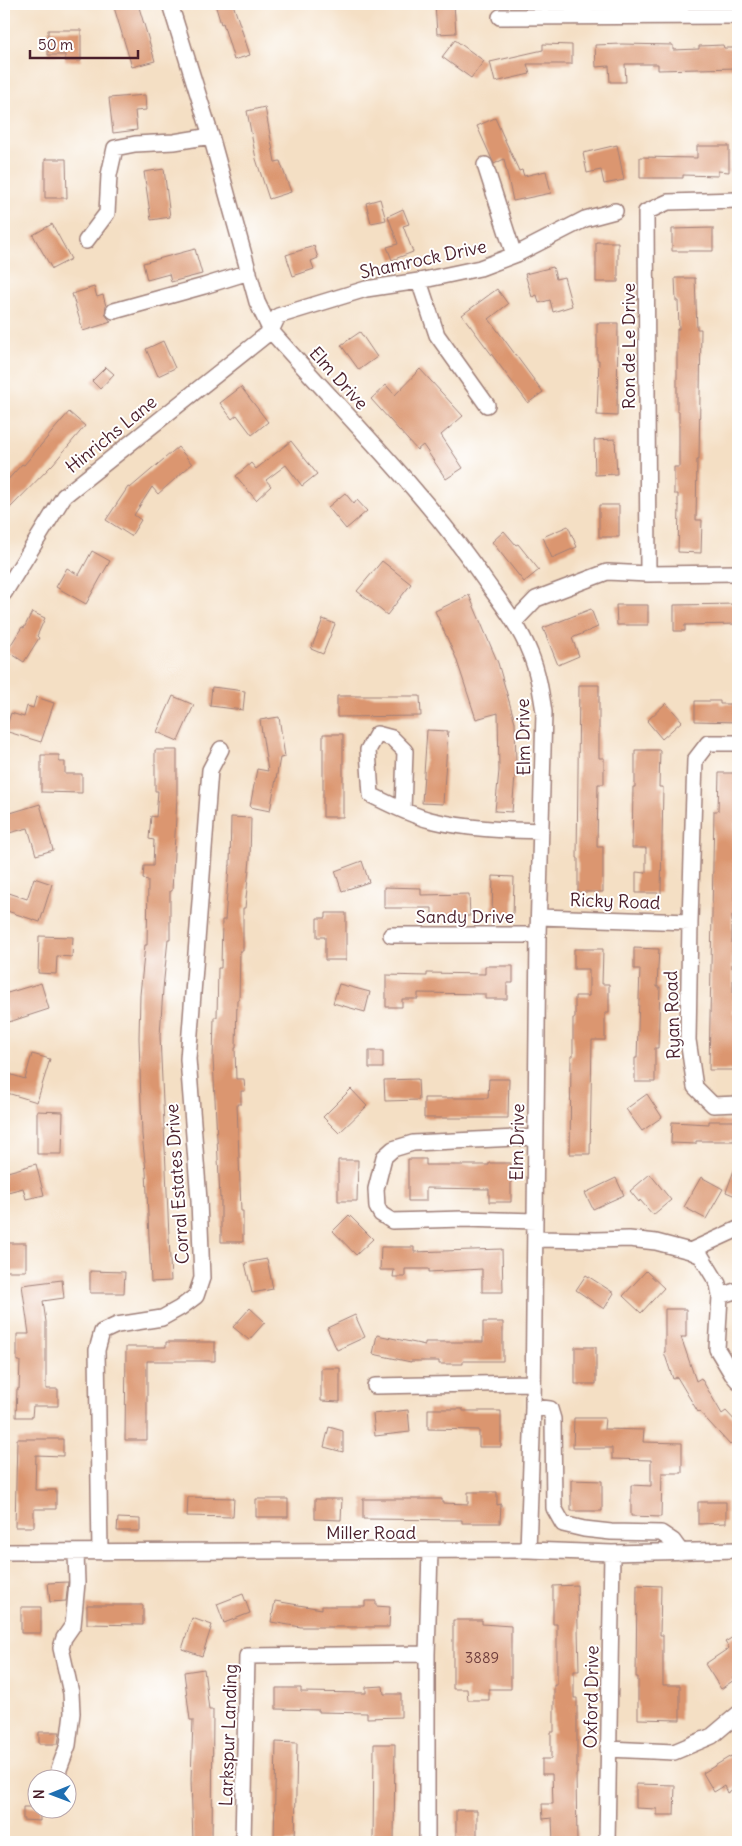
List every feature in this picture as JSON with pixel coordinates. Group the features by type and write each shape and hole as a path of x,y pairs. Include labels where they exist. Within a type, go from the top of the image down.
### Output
{"street":[{"name":"Elm Drive","path":"170,4 257,302 271,331 425,502 472,560 514,622 530,652 542,694 544,712 538,935 535,1239 528,1550"},
{"path":"500,17 573,10 721,10 738,16"},
{"path":"86,241 106,213 108,175 115,148 210,136"},
{"path":"485,165 514,255"},
{"name":"Ron de Le Drive","path":"648,574 646,212 668,202 738,200"},
{"name":"Shamrock Drive","path":"271,331 278,316 366,290 480,268 514,255 585,219 615,211"},
{"path":"114,311 249,272"},
{"path":"418,281 437,336 487,405"},
{"name":"Hinrichs Lane","path":"4,593 64,496 271,331"},
{"path":"514,622 536,600 607,572 648,574 738,573"},
{"path":"403,810 405,751 392,738 377,734 368,750 370,795 403,810 430,820 468,827 541,831"},
{"name":"Ryan Road","path":"738,744 708,744 695,760 688,1040 695,1087 713,1105 738,1104"},
{"name":"Corral Estates Drive","path":"100,1552 97,1350 102,1332 117,1325 162,1318 174,1312 196,1296 202,1278 199,1200 188,1059 210,770 221,749"},
{"name":"Ricky Road","path":"539,917 690,922"},
{"name":"Sandy Drive","path":"391,935 538,935"},
{"path":"535,1221 462,1219 392,1221 381,1214 377,1207 376,1189 384,1157 393,1149 413,1143 536,1138"},
{"path":"690,1251 738,1229"},
{"path":"535,1239 630,1239 656,1242 690,1251 701,1256 718,1284 720,1296 717,1349 738,1381"},
{"path":"720,1296 738,1290"},
{"path":"375,1386 532,1383"},
{"path":"532,1407 550,1409 553,1419 554,1508 563,1524 602,1531 661,1533 673,1541 681,1552"},
{"name":"Miller Road","path":"4,1552 528,1550 612,1553 738,1550"},
{"path":"427,1842 427,1654 430,1551"},
{"path":"59,1768 68,1746 72,1713 71,1693 61,1648 64,1638 73,1625 77,1583 76,1553"},
{"name":"Oxford Drive","path":"607,1842 612,1553"},
{"name":"Larkspur Landing","path":"243,1842 247,1656 427,1654"},
{"path":"608,1749 674,1752 712,1736 738,1714"}],"building":[{"path":"113,4 138,4 155,61 132,67"},
{"path":"215,4 233,4 250,55 234,60"},
{"path":"435,4 454,4 456,33 437,34"},
{"path":"48,30 81,30 81,61 65,61 65,55 48,55"},
{"path":"455,40 484,61 471,78 442,57"},
{"path":"543,44 572,45 572,64 527,64 530,74 495,82 490,62 543,50"},
{"path":"595,45 673,45 673,50 699,49 699,46 723,45 724,48 738,48 738,68 658,70 658,64 625,64 626,82 610,82 609,66 596,67"},
{"path":"145,95 146,110 135,111 137,130 113,133 109,98"},
{"path":"265,107 275,162 280,161 291,192 269,199 256,159 247,111"},
{"path":"495,118 519,171 522,170 524,176 546,171 551,193 513,201 504,159 494,164 477,126"},
{"path":"617,145 624,180 604,184 601,170 587,173 583,153"},
{"path":"697,146 729,146 729,172 718,171 718,176 683,175 683,178 640,178 640,157 697,158"},
{"path":"45,159 66,159 67,198 45,198"},
{"path":"164,169 170,217 151,220 144,172"},
{"path":"380,199 386,220 371,223 366,203"},
{"path":"403,209 409,224 403,226 413,252 392,260 387,247 398,244 388,216"},
{"path":"52,224 71,259 52,269 33,235"},
{"path":"713,228 713,251 672,251 672,229"},
{"path":"596,242 618,242 618,282 596,282"},
{"path":"314,246 318,258 311,261 314,269 293,276 286,255"},
{"path":"195,249 202,274 171,282 169,274 147,280 143,263"},
{"path":"553,267 556,279 564,277 572,306 553,312 550,300 539,303 537,295 532,297 525,274"},
{"path":"675,278 695,278 697,329 701,329 696,520 702,520 701,553 678,552 679,506 678,494 674,494 674,467 679,467 677,329 679,329"},
{"path":"94,287 97,297 103,295 106,306 105,314 111,322 83,331 72,294"},
{"path":"497,289 508,304 489,319 543,392 528,403 462,315"},
{"path":"597,323 618,323 617,416 597,415 599,360 597,360"},
{"path":"360,332 377,357 359,370 341,345"},
{"path":"163,341 175,368 158,376 146,349"},
{"path":"106,367 114,374 100,389 92,381"},
{"path":"420,369 463,416 441,435 463,468 446,479 423,445 417,450 371,399 386,385 395,395"},
{"path":"241,387 268,422 252,435 237,415 232,419 220,403"},
{"path":"69,412 85,426 53,464 10,508 4,502 4,484 22,464 24,465"},
{"path":"615,439 617,474 595,475 594,440"},
{"path":"291,441 317,474 302,486 286,465 266,480 271,486 256,500 236,476 251,463 256,469"},
{"path":"178,447 192,464 158,494 152,487 134,515 141,520 131,536 106,520 128,487 130,488"},
{"path":"345,493 354,504 357,500 367,511 346,529 328,507"},
{"path":"599,505 619,505 619,537 599,537"},
{"path":"568,526 577,547 552,558 543,537"},
{"path":"504,531 516,545 518,544 539,570 524,582 492,542"},
{"path":"92,551 110,561 86,604 56,587 67,568 79,575"},
{"path":"382,561 411,584 387,615 357,591"},
{"path":"469,595 498,663 515,722 516,764 512,812 495,811 499,771 498,713 476,719 456,658 435,611"},
{"path":"738,604 738,624 685,625 685,631 674,631 674,605"},
{"path":"616,605 648,605 648,625 617,625"},
{"path":"591,609 598,627 572,638 579,656 558,665 543,628"},
{"path":"32,612 45,618 37,636 39,638 24,662 7,651 22,627 24,628"},
{"path":"323,619 335,624 323,654 311,649"},
{"path":"579,685 599,685 599,758 604,758 604,784 598,784 597,847 603,847 603,892 578,892"},
{"path":"212,687 245,691 243,710 210,706"},
{"path":"173,696 194,705 178,741 157,732"},
{"path":"337,696 420,696 421,716 337,717"},
{"path":"36,697 54,703 41,742 5,731 11,713 24,717 27,706 33,708"},
{"path":"695,701 720,701 720,704 738,704 738,722 695,721"},
{"path":"666,703 682,721 662,739 647,721"},
{"path":"279,717 285,757 280,758 270,811 250,807 257,769 268,771 260,720"},
{"path":"427,730 448,731 443,804 422,803"},
{"path":"323,734 343,734 343,817 323,817"},
{"path":"155,750 177,750 177,797 172,891 170,891 170,939 168,939 160,1036 171,1281 151,1282 146,1171 142,1135 139,1038 140,995 145,945 147,945 148,880 143,879 144,866 153,866 154,840 149,839 151,816 156,817 158,791 155,791"},
{"path":"635,750 660,750 659,787 663,787 661,893 636,893 636,872 646,873 646,848 632,848"},
{"path":"41,755 59,755 59,762 65,762 65,774 82,774 82,793 41,792"},
{"path":"719,773 738,773 738,822 735,822 734,900 738,900 738,915 732,915 732,968 733,1013 738,1013 738,1070 709,1070 714,811 718,811"},
{"path":"40,804 53,850 36,855 28,828 9,833 4,815"},
{"path":"231,817 251,818 250,859 245,908 243,908 243,951 240,951 239,1000 237,1000 235,1048 236,1079 244,1079 245,1091 241,1091 241,1104 237,1104 243,1242 221,1242 221,1197 213,1059 214,1017 217,1017 218,968 221,968 222,920 225,920 230,866"},
{"path":"362,861 369,882 342,891 335,871"},
{"path":"493,876 514,877 513,916 492,916"},
{"path":"34,878 52,884 40,922 4,910 9,893 27,899"},
{"path":"384,887 421,888 421,895 469,894 470,916 432,916 432,908 384,908"},
{"path":"326,913 346,913 346,960 325,960 325,937 317,937 317,918 326,918"},
{"path":"39,936 73,937 72,957 57,956 56,974 38,973"},
{"path":"634,948 659,949 657,987 660,987 658,1048 655,1048 655,1082 635,1082 640,969 634,969"},
{"path":"574,949 603,949 602,984 609,984 609,1013 605,1013 605,1040 592,1040 590,1154 570,1154 571,1056 573,1056 575,996 589,996 589,969 574,969"},
{"path":"485,966 513,966 513,983 507,983 507,999 485,999 485,994 418,993 418,999 402,999 402,1007 386,1007 386,975 427,976 427,973 485,974"},
{"path":"41,983 49,1009 9,1022 4,1004 4,994"},
{"path":"339,984 370,992 365,1012 333,1003"},
{"path":"369,1051 383,1051 383,1068 369,1068"},
{"path":"32,1054 50,1059 37,1102 4,1092 6,1073 25,1079"},
{"path":"418,1079 419,1100 385,1101 384,1080"},
{"path":"489,1079 509,1079 508,1118 424,1118 424,1098 488,1098"},
{"path":"351,1089 367,1106 339,1133 323,1117"},
{"path":"647,1094 662,1117 642,1131 626,1109"},
{"path":"37,1111 63,1112 62,1154 37,1154"},
{"path":"709,1121 735,1121 734,1141 696,1141 696,1144 671,1143 672,1122 709,1124"},
{"path":"408,1159 426,1159 426,1165 511,1163 511,1202 489,1202 489,1189 426,1188 426,1201 408,1201"},
{"path":"338,1160 358,1160 357,1201 338,1201"},
{"path":"738,1162 738,1197 726,1192"},
{"path":"36,1164 44,1195 26,1199 23,1188 4,1193 4,1173"},
{"path":"650,1174 671,1200 653,1215 630,1191"},
{"path":"701,1177 723,1189 706,1219 684,1207"},
{"path":"616,1178 624,1195 593,1209 585,1193"},
{"path":"349,1215 373,1239 356,1255 333,1231"},
{"path":"4,1243 26,1243 26,1271 4,1271"},
{"path":"381,1247 414,1247 414,1252 502,1249 503,1292 482,1292 482,1269 429,1272 429,1269 405,1269 405,1277 393,1277 394,1270 380,1270"},
{"path":"267,1259 273,1289 252,1293 245,1263"},
{"path":"90,1271 125,1272 124,1293 90,1293"},
{"path":"646,1271 664,1288 641,1313 623,1296"},
{"path":"586,1275 614,1293 604,1309 576,1290"},
{"path":"62,1280 64,1298 43,1301 46,1322 46,1389 58,1389 58,1406 33,1406 32,1417 16,1417 20,1361 17,1361 17,1334 29,1334 22,1285"},
{"path":"250,1308 265,1322 249,1340 233,1327"},
{"path":"665,1309 686,1309 686,1337 681,1337 696,1381 701,1378 722,1414 726,1411 738,1424 738,1437 730,1445 698,1412 677,1377 673,1379 664,1352"},
{"path":"355,1315 365,1337 337,1350 327,1328"},
{"path":"483,1322 503,1322 503,1361 463,1361 463,1364 439,1364 439,1361 411,1362 373,1354 377,1335 425,1345 425,1342 483,1342"},
{"path":"166,1342 215,1342 215,1361 147,1361 147,1440 125,1440 126,1347 166,1347"},
{"path":"575,1347 596,1347 596,1384 575,1384"},
{"path":"321,1368 340,1368 340,1402 321,1401"},
{"path":"428,1409 501,1411 501,1447 479,1447 479,1430 428,1429"},
{"path":"408,1410 410,1432 375,1436 373,1414"},
{"path":"574,1418 605,1418 604,1429 644,1430 643,1442 682,1443 682,1473 662,1473 661,1517 631,1516 631,1485 651,1486 651,1460 612,1459 612,1448 573,1448"},
{"path":"329,1427 343,1431 343,1452 324,1447"},
{"path":"17,1439 63,1439 63,1456 36,1455 35,1490 56,1490 56,1509 34,1509 34,1527 15,1527"},
{"path":"571,1480 602,1481 602,1511 571,1511"},
{"path":"468,1492 497,1492 497,1505 501,1504 500,1523 462,1523 462,1520 363,1519 363,1499 442,1499 442,1503 468,1504"},
{"path":"188,1497 234,1498 233,1517 187,1516"},
{"path":"256,1499 288,1499 288,1517 256,1517"},
{"path":"315,1499 342,1499 341,1520 315,1519"},
{"path":"698,1502 726,1502 726,1523 698,1524"},
{"path":"118,1518 140,1519 140,1531 117,1531"},
{"path":"68,1582 66,1601 50,1602 48,1583"},
{"path":"577,1585 579,1671 574,1671 574,1698 577,1698 577,1842 553,1842 552,1818 543,1819 542,1804 553,1804 552,1774 542,1774 542,1759 551,1759 551,1732 554,1732 554,1685 557,1685 557,1624 553,1624 553,1586"},
{"path":"637,1585 661,1586 660,1635 663,1635 663,1685 680,1685 680,1720 638,1719 638,1677 636,1677"},
{"path":"243,1594 250,1613 224,1623 217,1604"},
{"path":"275,1601 322,1609 322,1606 365,1606 365,1601 376,1601 376,1606 390,1607 389,1627 301,1627 271,1622"},
{"path":"87,1605 143,1605 143,1625 87,1624"},
{"path":"21,1607 41,1607 41,1633 21,1633"},
{"path":"192,1618 212,1625 202,1656 182,1649"},
{"path":"453,1620 482,1620 482,1624 511,1626 511,1689 489,1689 489,1700 468,1700 467,1689 453,1689"},
{"path":"738,1634 738,1673 732,1677 734,1680 721,1689 705,1664 729,1648 725,1642"},
{"path":"204,1669 209,1710 213,1710 212,1842 193,1842 191,1779 193,1720 190,1720 184,1672"},
{"path":"383,1686 384,1694 401,1694 401,1717 367,1718 367,1713 276,1709 276,1688 301,1688 301,1692 366,1693 366,1687"},
{"path":"39,1732 60,1732 58,1744 39,1744"},
{"path":"276,1742 297,1743 295,1842 274,1842"},
{"path":"374,1744 395,1744 394,1842 373,1842"},
{"path":"731,1756 738,1769 738,1786 727,1793 724,1786 714,1792 703,1773"},
{"path":"636,1784 675,1785 674,1815 657,1815 657,1809 636,1808"},
{"path":"23,1807 28,1807 28,1818 40,1818 40,1821 23,1820"},
{"path":"456,1810 477,1810 477,1838 456,1838"}]}
